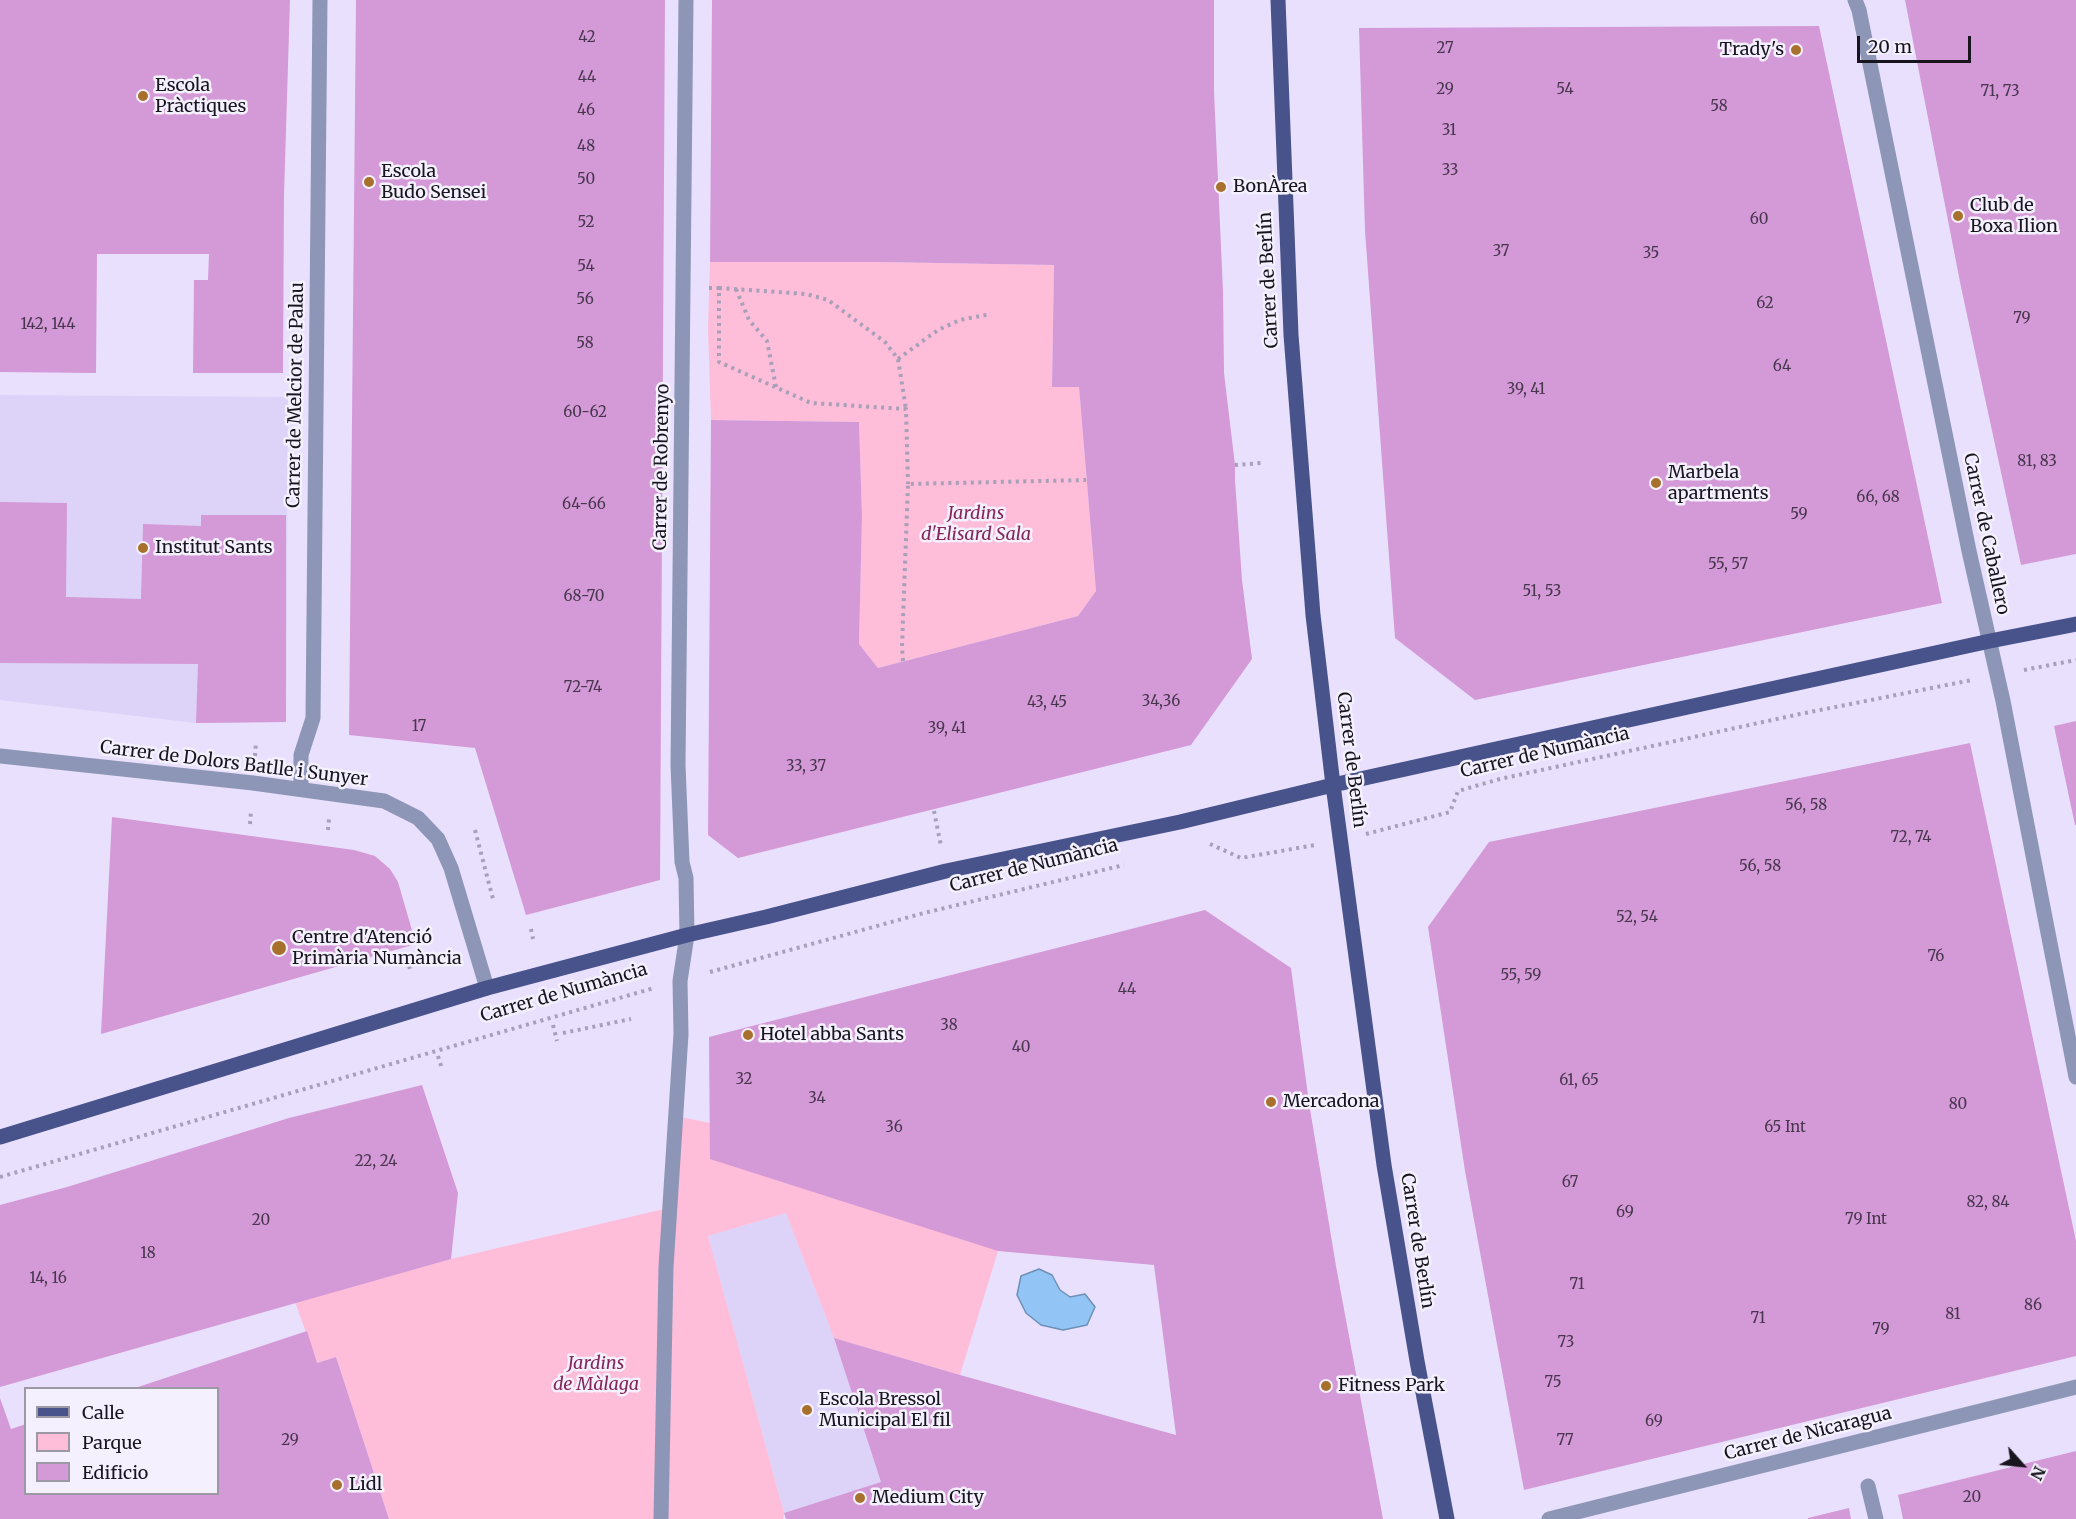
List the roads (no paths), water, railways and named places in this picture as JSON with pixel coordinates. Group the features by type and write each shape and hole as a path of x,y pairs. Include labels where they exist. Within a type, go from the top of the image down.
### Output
{"main road":[{"name":"Carrer de Berlín","path":"1278,0 1291,335 1313,615 1333,785 1384,1165 1417,1361 1448,1519"},
{"name":"Carrer de Numància","path":"0,1137 487,988 687,935 946,871 1180,822 1333,785 1989,640 2076,624"}],"street":[{"name":"Carrer de Melcior de Palau","path":"302,789 301,755 313,718 320,0"},
{"name":"Carrer de Robrenyo","path":"662,1519 666,1267 681,1034 680,981 687,935 686,878 682,862 678,765 686,0"},
{"name":"Carrer de Caballero","path":"1855,0 1966,540 1996,675 2004,701 2076,1077"},
{"name":"Carrer de Dolors Batlle i Sunyer","path":"0,756 302,789 384,801 418,818 438,839 452,868 487,988"},
{"name":"Carrer de Nicaragua","path":"1549,1519 2076,1387"},
{"path":"1868,1485 1876,1519"}],"water":[{"path":"1039,1269 1052,1275 1060,1290 1070,1297 1085,1294 1095,1307 1087,1325 1063,1330 1041,1325 1026,1313 1017,1295 1021,1276"}],"place":[{"name":"Trady's","path":"1796,50"},
{"name":"Escola Pràctiques","path":"143,96"},
{"name":"Escola Budo Sensei","path":"369,182"},
{"name":"BonÀrea","path":"1221,187"},
{"name":"Club de Boxa Ilion","path":"1958,216"},
{"name":"Marbela apartments","path":"1656,483"},
{"name":"Institut Sants","path":"143,548"},
{"name":"Centre d'Atenció Primària Numància","path":"279,948"},
{"name":"Hotel abba Sants","path":"748,1035"},
{"name":"Mercadona","path":"1271,1102"},
{"name":"Fitness Park","path":"1326,1386"},
{"name":"Escola Bressol Municipal El fil","path":"807,1410"},
{"name":"Lidl","path":"337,1485"},
{"name":"Medium City","path":"860,1498"}],"park label":[{"name":"Jardins d'Elisard Sala","path":"976,524"},
{"name":"Jardins de Màlaga","path":"596,1374"}]}
